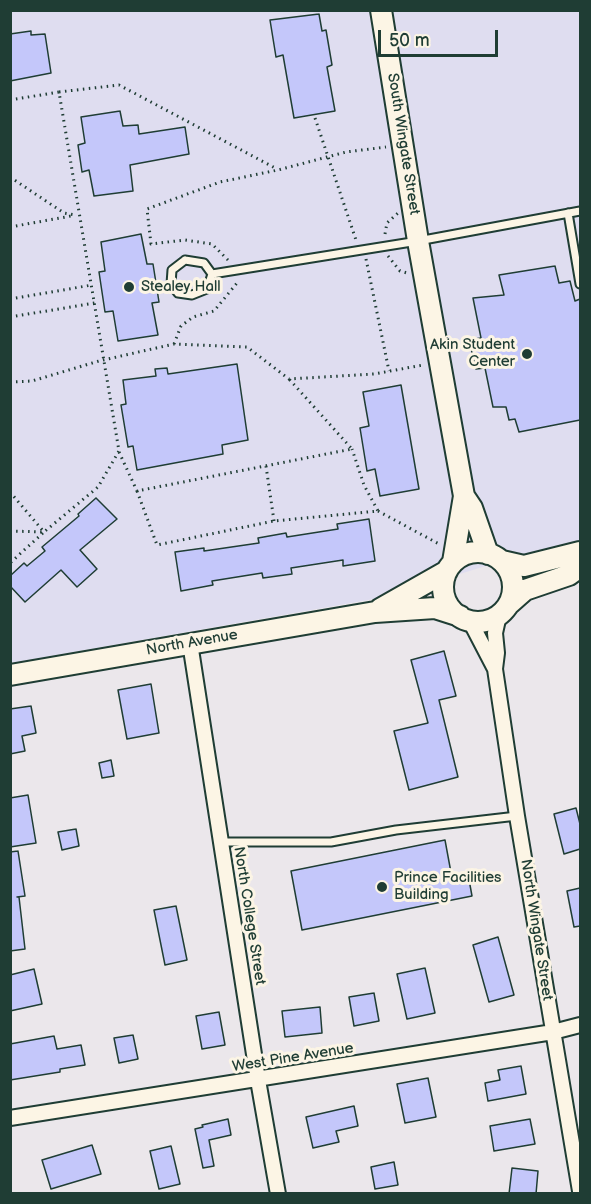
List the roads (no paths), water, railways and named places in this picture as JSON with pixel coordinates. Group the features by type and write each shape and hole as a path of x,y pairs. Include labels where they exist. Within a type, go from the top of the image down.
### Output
{"street":[{"name":"South Wingate Street","path":"381,10 418,241"},
{"path":"418,241 464,496 495,557 509,570 513,582 513,594 503,610"},
{"path":"464,496 444,581 446,601 452,610 464,618 481,622 503,610 525,590 569,575 580,567"},
{"path":"448,560 472,552 524,566 580,552"},
{"name":"North Avenue","path":"375,612 448,560"},
{"name":"North Avenue","path":"10,675 375,612 435,608 464,618"},
{"name":"North Wingate Street","path":"503,610 495,633 497,653 495,669 517,816 580,1191"},
{"name":"North Wingate Street","path":"464,618 495,669"},
{"name":"North College Street","path":"190,643 278,1194"},
{"name":"West Pine Avenue","path":"10,1119 553,1032 580,1025"}],"lane":[{"path":"212,274 418,241 580,211"},
{"path":"568,213 580,284"},
{"path":"185,260 204,263 212,274 207,289 192,296 178,293 171,284 172,270 185,260"},
{"path":"221,842 331,842 396,830 517,816"}],"place":[{"name":"Stealey Hall","path":"129,287"},
{"name":"Akin Student Center","path":"527,354"},
{"name":"Prince Facilities Building","path":"382,887"}]}
